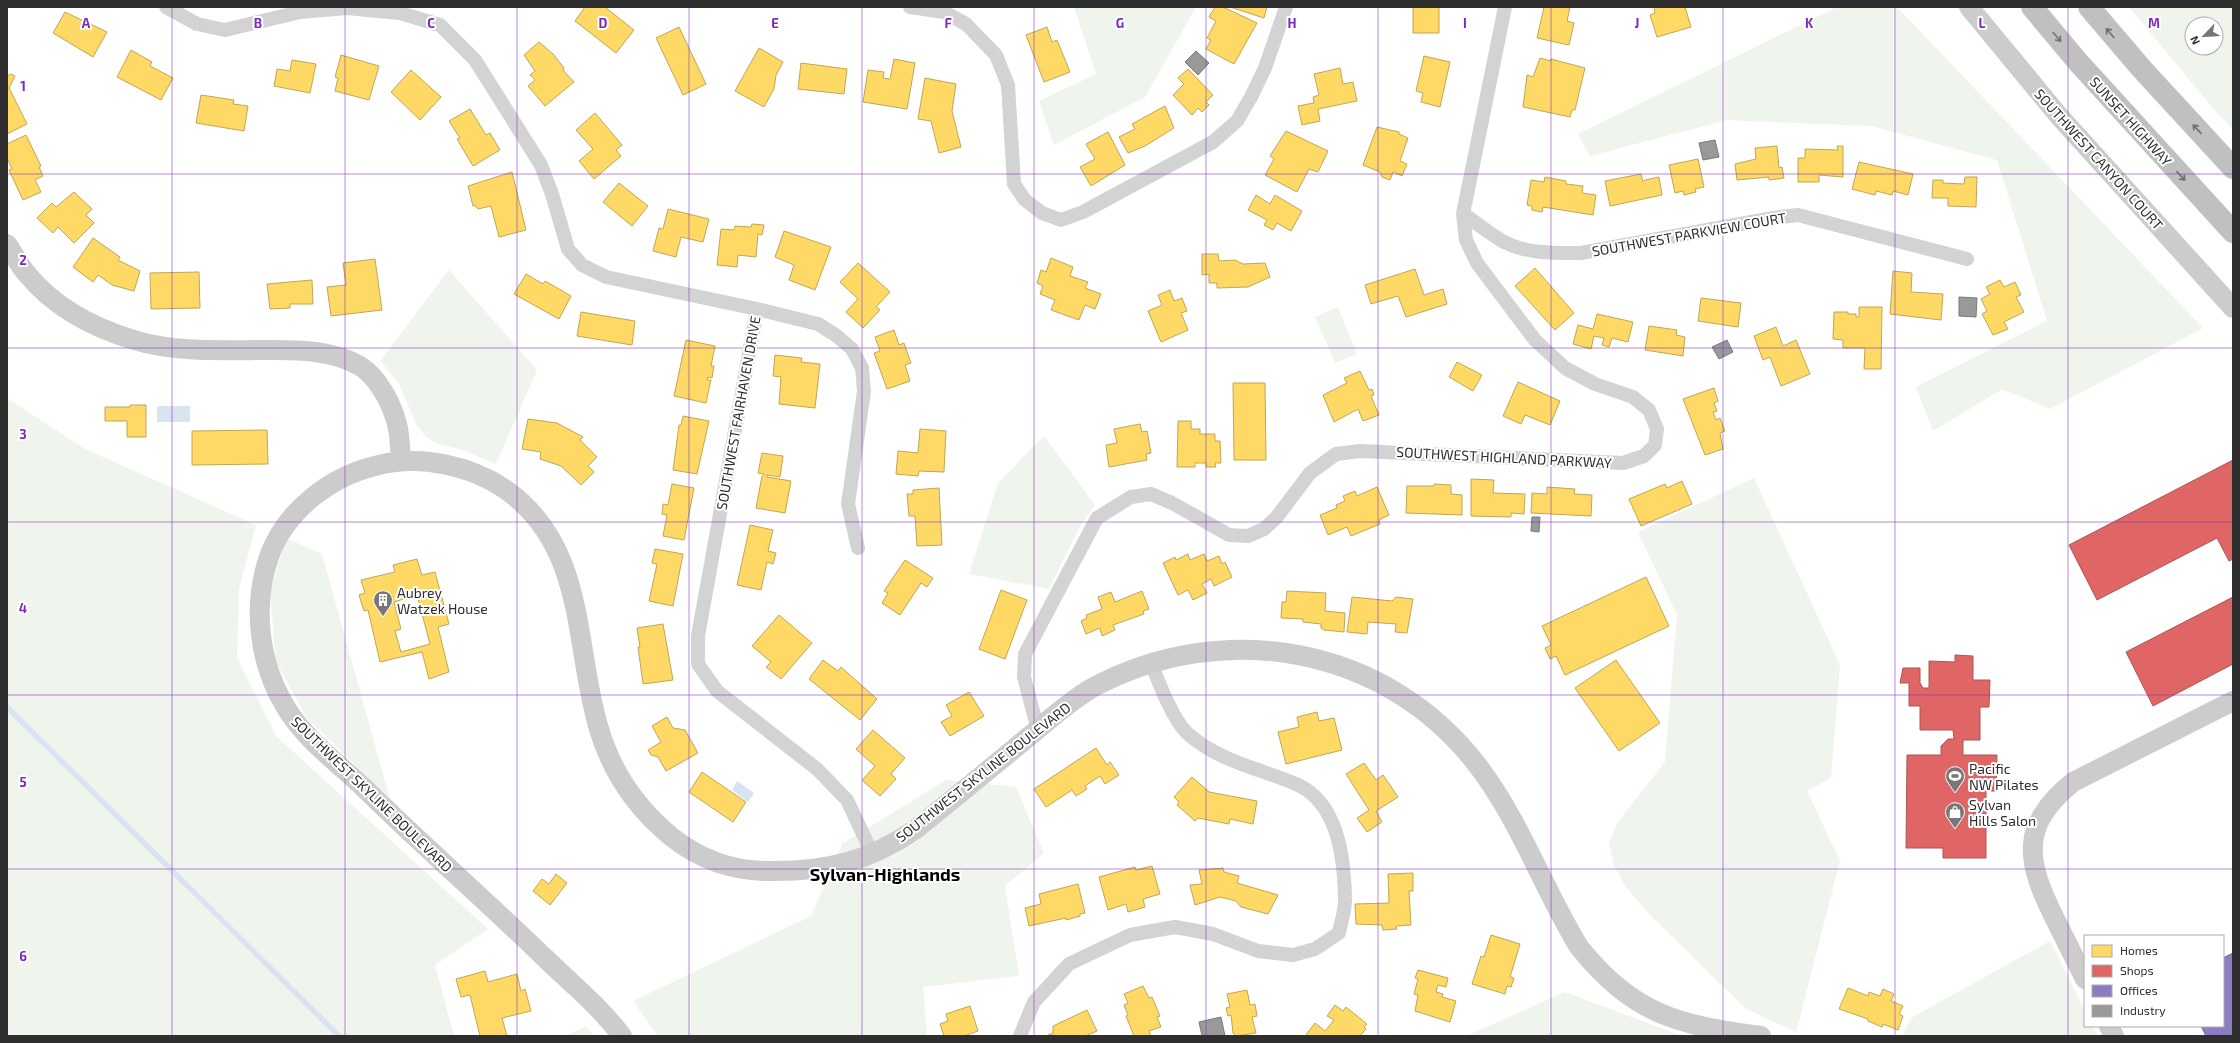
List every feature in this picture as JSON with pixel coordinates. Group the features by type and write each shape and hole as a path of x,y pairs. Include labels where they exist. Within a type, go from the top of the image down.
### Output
{"highway":[{"name":"SUNSET HIGHWAY","path":"2032,7 2078,62 2233,232"},
{"path":"2088,7 2141,68 2233,168"}],"main road":[{"name":"SOUTHWEST CANYON COURT","path":"1969,7 2060,116 2233,308"},
{"path":"7,244 27,274 42,290 59,304 79,317 134,340 179,348 318,352 341,358 361,367 378,384 394,415 398,425 401,460"},
{"name":"SOUTHWEST SKYLINE BOULEVARD","path":"622,1036 605,1016 498,913 298,726 275,688 264,655 259,611 262,583 272,550 298,511 328,486 347,475 365,468 401,460 458,468 496,483 524,505 549,536 564,566 573,592 596,717 616,773 642,809 668,834 703,857 734,868 758,871 801,870 853,862 897,842 916,829 1076,698 1092,689 1151,664 1172,657 1209,652 1276,650 1335,663 1352,669 1415,703 1447,730 1477,765 1504,806 1574,938 1606,978 1633,999 1674,1020 1691,1025 1761,1036"},
{"path":"2084,977 2047,905 2034,868 2033,840 2042,815 2056,797 2073,782 2233,701"},
{"path":"2110,1027 2114,1036"}],"street":[{"path":"910,7 944,12 966,24 996,55 1008,85 1014,184 1025,200 1042,213 1061,220 1084,212 1213,142 1237,121 1265,68 1286,7"},
{"name":"SOUTHWEST HIGHLAND PARKWAY","path":"1038,730 1024,677 1025,654 1097,518 1131,497 1151,494 1172,502 1229,535 1248,536 1264,529 1276,518 1310,473 1336,454 1360,451 1623,463 1644,456 1655,445 1657,429 1649,410 1633,397 1595,384 1565,368 1535,340 1477,263 1466,240 1463,214 1505,7"},
{"name":"SOUTHWEST FAIRHAVEN DRIVE","path":"175,9 197,24 225,30 300,12 347,8 400,13 440,25 475,60 541,164 552,194 568,250 582,265 606,277 757,309 698,636 698,664 717,691 817,769 846,800 872,854"},
{"name":"SOUTHWEST PARKVIEW COURT","path":"1463,214 1504,242 1527,250 1550,253 1581,253 1772,218 1798,215 1967,258"},
{"path":"757,309 818,324 837,336 852,349 862,368 864,391 848,504 858,548"},
{"path":"1020,1036 1034,1002 1069,964 1130,935 1175,927 1213,934 1258,951 1293,955 1315,949 1340,933 1345,898 1338,833 1324,805 1298,785 1215,754 1186,732 1164,696 1151,664"}],"shaded area":[{"path":"1074,7 1196,7 1145,97 1054,145 1039,101 1096,74"},
{"path":"1837,7 1897,7 2203,328 2050,409 2002,389 1933,431 1916,387 2047,321 1997,160 1871,126 1727,120 1590,156 1578,134"},
{"path":"2129,7 2233,7 2233,129 2215,111"},
{"path":"449,270 537,370 496,464 460,449 441,445 426,437 416,424 399,383 380,361"},
{"path":"1338,307 1357,354 1335,363 1315,317"},
{"path":"7,398 85,449 256,525 239,589 237,658 276,736 488,929 435,965 454,1036 7,1036"},
{"path":"157,406 190,406 190,422 157,422"},
{"path":"1044,436 1095,505 1079,528 1049,589 969,574 998,483"},
{"path":"1754,478 1840,665 1831,778 1807,791 1840,861 1796,1032 1746,1009 1644,909 1626,887 1614,866 1609,843 1617,823 1665,762 1677,615 1638,532"},
{"path":"286,538 322,554 390,799 307,718 276,662 270,593"},
{"path":"946,780 1016,787 1044,853 1005,886 1019,976 923,987 927,1036 658,1036 633,1001 811,916 842,844"},
{"path":"737,781 754,793 748,802 732,790"},
{"path":"2050,941 2084,1009 2084,1027 2094,1027 2098,1036 1902,1036 1911,1018"},
{"path":"1565,992 1682,1036 1466,1036"},
{"path":"586,1026 594,1036 565,1036"}],"building: Homes":[{"path":"585,7 605,7 634,30 616,53 575,21"},
{"path":"1215,7 1223,7 1257,23 1234,64 1206,49 1211,40 1207,38 1216,21 1209,17"},
{"path":"1230,7 1267,7 1264,18"},
{"path":"1413,7 1439,7 1439,33 1413,33"},
{"path":"1544,7 1570,7 1567,21 1574,23 1569,45 1537,38"},
{"path":"1654,7 1685,7 1691,27 1657,37 1650,15 1655,13"},
{"path":"65,12 107,32 93,57 53,33"},
{"path":"679,27 706,84 683,95 656,38"},
{"path":"1047,27 1052,42 1057,40 1070,72 1044,82 1026,35"},
{"path":"539,42 553,54 564,68 563,70 574,82 545,106 528,86 535,80 530,75 535,71 524,55"},
{"path":"759,48 783,62 776,75 774,89 764,107 735,91"},
{"path":"131,50 152,62 150,66 173,78 161,100 117,77"},
{"path":"341,55 379,66 369,100 335,91 338,78 335,77"},
{"path":"1424,56 1450,62 1440,107 1421,102 1423,93 1416,91"},
{"path":"1540,58 1551,61 1551,59 1585,68 1575,110 1572,110 1570,117 1523,107 1527,75 1533,77"},
{"path":"894,59 915,63 907,109 863,102 868,70 884,72 883,78 890,79"},
{"path":"292,60 316,64 310,93 274,86 277,69 290,71"},
{"path":"801,63 847,69 844,94 798,89"},
{"path":"1340,68 1343,84 1353,82 1357,101 1318,109 1320,121 1302,125 1298,106 1314,103 1313,97 1319,95 1314,74"},
{"path":"1188,69 1213,95 1206,102 1209,105 1202,112 1198,108 1192,115 1173,95 1184,84 1178,78"},
{"path":"411,70 441,97 420,120 391,92"},
{"path":"11,74 15,76 9,88 27,124 7,134 7,76"},
{"path":"925,78 956,84 952,111 961,147 939,153 931,121 918,119"},
{"path":"201,95 234,100 233,104 248,106 244,131 196,123"},
{"path":"1165,106 1174,128 1145,146 1128,153 1119,137 1135,129 1132,124"},
{"path":"470,109 486,135 490,133 500,150 473,166 457,139 460,138 449,121"},
{"path":"595,113 622,145 616,150 621,156 594,179 579,161 593,149 576,130"},
{"path":"1377,127 1399,132 1399,134 1408,138 1400,161 1407,164 1402,176 1393,172 1390,180 1382,177 1380,172 1363,165"},
{"path":"1286,131 1328,151 1318,172 1309,169 1297,192 1265,175 1274,159 1270,156"},
{"path":"1108,132 1125,165 1091,186 1080,167 1095,159 1086,144"},
{"path":"26,135 41,166 39,167 43,176 35,180 41,192 23,200 9,170 12,169 7,158 7,144"},
{"path":"1777,146 1779,168 1782,167 1784,178 1769,180 1769,177 1737,180 1735,164 1756,159 1755,148"},
{"path":"1837,146 1843,146 1843,177 1819,175 1819,182 1798,182 1798,158 1805,158 1805,149 1838,150"},
{"path":"1698,159 1704,187 1695,189 1696,192 1684,195 1683,191 1675,193 1669,165"},
{"path":"1859,162 1913,174 1908,195 1893,191 1892,195 1876,191 1875,195 1852,189"},
{"path":"512,172 526,230 499,237 491,206 478,209 476,206 473,206 468,186"},
{"path":"1641,174 1643,182 1645,180 1659,177 1662,195 1610,206 1605,181"},
{"path":"1545,177 1566,181 1566,184 1583,186 1582,193 1596,195 1593,215 1543,207 1542,212 1532,210 1532,206 1527,205 1531,180 1544,182"},
{"path":"1965,177 1977,177 1976,207 1948,206 1948,198 1932,198 1933,180 1943,180 1943,183 1964,184"},
{"path":"619,183 648,206 632,226 603,202"},
{"path":"74,192 92,209 86,215 94,223 74,243 58,227 53,233 37,218 52,203 56,207"},
{"path":"1256,195 1270,204 1275,195 1302,211 1291,231 1277,223 1273,230 1264,225 1267,220 1248,210"},
{"path":"668,209 709,219 703,242 681,237 676,257 653,251 659,228 663,229"},
{"path":"752,224 764,225 762,235 758,234 756,257 738,255 737,267 717,265 721,229 734,230 735,226 751,227"},
{"path":"784,231 831,247 815,290 789,280 794,265 775,257"},
{"path":"93,238 120,257 118,260 140,271 134,291 112,285 98,275 93,282 73,267"},
{"path":"1202,254 1218,254 1219,261 1235,260 1243,264 1265,263 1270,277 1248,287 1217,288 1217,283 1209,283 1209,274 1202,275"},
{"path":"1051,258 1073,267 1070,276 1088,282 1085,288 1101,294 1095,309 1085,305 1079,320 1051,310 1055,300 1040,294 1043,286 1037,283 1041,270 1046,272"},
{"path":"375,259 382,310 331,316 327,287 346,285 343,263"},
{"path":"858,263 890,292 876,307 880,310 863,328 846,312 858,299 840,282"},
{"path":"1535,268 1574,313 1555,330 1515,286"},
{"path":"1415,269 1424,295 1443,289 1447,304 1406,317 1398,296 1371,304 1365,285"},
{"path":"1893,271 1912,273 1911,292 1943,294 1941,320 1890,314"},
{"path":"199,272 200,308 151,309 150,273"},
{"path":"526,274 543,284 545,281 571,296 559,319 514,294"},
{"path":"312,280 313,304 290,304 290,308 270,309 267,284"},
{"path":"2000,280 2004,287 2015,282 2021,295 2016,297 2024,312 2004,322 2008,329 1993,335 1982,314 1987,311 1981,299 1990,294 1986,287"},
{"path":"1170,290 1174,301 1182,298 1187,311 1181,313 1188,330 1161,342 1148,311 1162,305 1158,295"},
{"path":"1701,298 1741,303 1738,327 1698,321"},
{"path":"1859,307 1882,307 1881,369 1864,369 1865,348 1843,348 1843,340 1833,339 1834,312 1848,312 1848,314 1856,314 1856,317 1859,317"},
{"path":"581,312 635,321 632,345 577,336"},
{"path":"1597,314 1633,322 1628,342 1612,338 1609,347 1602,345 1604,338 1594,336 1591,349 1573,344 1578,325 1593,329"},
{"path":"1649,326 1677,330 1676,335 1685,337 1683,356 1645,350"},
{"path":"1776,327 1783,346 1796,340 1810,374 1781,386 1770,357 1763,360 1754,336"},
{"path":"894,330 899,345 904,343 911,363 905,365 910,381 887,389 874,353 880,351 875,337"},
{"path":"686,340 715,346 711,366 714,366 712,378 708,377 707,380 711,380 706,403 674,396"},
{"path":"775,355 802,358 801,362 820,364 815,408 779,404 781,377 773,376"},
{"path":"1457,362 1482,375 1473,391 1449,377"},
{"path":"1360,371 1369,390 1372,389 1374,395 1371,396 1379,415 1363,421 1358,409 1334,422 1323,395 1347,383 1344,378"},
{"path":"1518,382 1560,401 1550,425 1525,415 1521,424 1503,416"},
{"path":"1233,383 1265,383 1266,460 1234,460"},
{"path":"1714,388 1718,401 1714,403 1717,411 1713,412 1716,420 1720,418 1725,431 1720,433 1723,449 1705,455 1683,399"},
{"path":"130,405 146,405 146,437 127,437 127,421 105,421 105,407 130,407"},
{"path":"683,416 709,421 697,474 673,470 679,425 681,425"},
{"path":"528,419 557,423 583,437 580,440 597,457 588,466 594,472 581,485 561,466 540,459 541,452 522,449"},
{"path":"1178,421 1191,421 1191,429 1200,429 1200,434 1215,434 1215,441 1220,441 1221,463 1215,463 1216,467 1206,467 1206,463 1195,463 1195,467 1177,467"},
{"path":"1140,424 1142,432 1147,431 1151,453 1146,454 1147,460 1109,467 1106,445 1117,443 1114,429"},
{"path":"920,429 946,431 944,472 919,471 918,476 896,474 898,451 918,453"},
{"path":"267,430 268,464 192,465 192,431"},
{"path":"762,453 783,456 780,477 767,475 767,477 791,481 785,513 756,508 762,476 764,474 758,473"},
{"path":"1471,479 1494,480 1493,493 1525,494 1524,514 1511,513 1511,517 1471,516"},
{"path":"1682,481 1692,504 1641,526 1629,499 1665,484 1667,488"},
{"path":"672,484 694,488 684,540 663,536 667,515 662,514 663,504 668,505"},
{"path":"1434,484 1451,485 1451,494 1462,495 1462,515 1406,513 1407,486 1434,486"},
{"path":"1377,487 1389,515 1379,520 1380,524 1351,536 1347,527 1328,535 1320,515 1337,508 1336,505 1345,501 1343,496 1355,491 1357,496"},
{"path":"1547,487 1575,489 1574,494 1592,495 1591,516 1531,513 1532,493 1547,494"},
{"path":"939,488 942,545 917,546 915,516 909,516 907,494 913,494 913,490"},
{"path":"750,525 773,530 768,551 776,553 773,564 767,562 761,590 737,585"},
{"path":"655,549 683,554 673,606 649,601 657,564 652,563"},
{"path":"1188,554 1190,560 1204,554 1207,561 1219,556 1222,564 1225,562 1232,577 1214,586 1211,579 1202,584 1207,593 1193,600 1188,590 1178,595 1163,563 1175,557 1176,560"},
{"name":"Aubrey Watzek House","path":"417,559 422,575 435,572 449,624 438,627 449,672 429,679 422,652 380,662 368,610 364,611 359,595 365,593 361,580 395,572 393,565","holes":["417,595 430,644 401,652 395,631 401,629 394,602"]},
{"path":"905,560 933,578 927,587 921,583 900,615 882,603 888,593 884,591"},
{"path":"1646,577 1669,626 1565,675 1556,656 1550,659 1545,648 1551,645 1542,626"},
{"path":"1001,590 1027,600 1005,659 979,649"},
{"path":"1142,591 1149,609 1143,611 1144,614 1113,625 1115,630 1102,636 1100,628 1086,634 1081,621 1087,618 1086,615 1102,609 1098,597 1111,592 1115,602"},
{"path":"1287,591 1326,593 1325,611 1345,613 1344,632 1324,630 1321,628 1321,624 1303,622 1303,619 1281,618 1282,602 1286,602"},
{"path":"1352,597 1392,601 1396,597 1413,599 1407,633 1395,632 1396,624 1368,622 1367,634 1347,632"},
{"path":"779,615 812,643 781,679 766,667 771,662 752,646"},
{"path":"663,624 673,680 643,684 637,628"},
{"path":"823,660 838,671 841,667 877,699 860,720 809,679"},
{"path":"1616,660 1660,723 1619,751 1575,688"},
{"path":"969,692 984,716 950,736 941,722 952,716 946,705"},
{"path":"1317,712 1319,721 1334,718 1342,750 1286,764 1278,732 1299,727 1297,717"},
{"path":"667,717 673,728 685,730 698,753 666,771 658,757 651,755 648,750 661,742 652,726"},
{"path":"873,730 905,758 891,774 896,779 880,796 862,780 875,766 856,749"},
{"path":"1096,748 1107,765 1110,762 1119,775 1105,784 1100,776 1085,786 1087,789 1076,796 1072,790 1046,807 1034,789"},
{"path":"1364,763 1376,780 1383,775 1398,797 1376,811 1382,822 1367,832 1357,818 1369,810 1346,774"},
{"path":"702,772 746,802 733,822 689,792"},
{"path":"1192,777 1209,792 1257,801 1253,824 1230,819 1229,824 1198,818 1195,821 1177,805 1179,802 1174,797"},
{"path":"1152,866 1160,894 1143,899 1145,907 1128,912 1126,904 1108,910 1099,877 1135,867 1136,870"},
{"path":"1223,868 1224,872 1239,876 1237,883 1278,895 1268,914 1241,907 1236,901 1220,897 1195,905 1190,885 1202,884 1199,870"},
{"path":"1413,873 1413,891 1409,891 1411,925 1396,926 1397,929 1383,930 1382,925 1356,924 1355,904 1389,903 1388,874"},
{"path":"556,874 567,883 550,905 533,891 542,879 549,884"},
{"path":"1078,884 1085,913 1066,920 1066,918 1029,926 1025,908 1041,904 1039,894"},
{"path":"1491,935 1520,944 1510,977 1514,978 1511,987 1507,986 1505,994 1472,984 1481,956 1484,957"},
{"path":"1418,970 1448,978 1446,987 1438,985 1436,992 1443,994 1442,997 1456,1001 1450,1022 1415,1011 1418,995 1414,994 1418,979 1415,978"},
{"path":"485,971 488,982 517,974 521,991 525,989 531,1011 502,1018 507,1036 480,1036 470,995 461,997 456,979"},
{"path":"1143,986 1149,998 1152,997 1160,1016 1157,1017 1161,1027 1149,1031 1151,1036 1134,1036 1126,1016 1128,1015 1124,1005 1128,1003 1124,994"},
{"path":"1848,988 1868,996 1869,992 1880,996 1883,989 1894,994 1891,1001 1903,1006 1899,1014 1903,1016 1898,1030 1883,1024 1882,1027 1868,1021 1868,1019 1839,1009"},
{"path":"1247,990 1250,1005 1255,1004 1257,1016 1252,1017 1256,1033 1236,1036 1233,1033 1231,1015 1228,1016 1226,1008 1230,1007 1227,994"},
{"path":"1335,1005 1343,1011 1346,1007 1367,1024 1364,1027 1366,1029 1360,1036 1305,1036 1315,1023 1325,1031 1334,1020 1327,1016"},
{"path":"970,1006 978,1031 964,1036 944,1036 940,1024 948,1021 946,1014"},
{"path":"1087,1010 1097,1031 1085,1036 1049,1036 1049,1034 1053,1034 1053,1026"}],"building: Shops":[{"path":"2233,460 2233,559 2229,561 2217,538 2097,600 2069,545"},
{"path":"2233,597 2233,664 2153,706 2126,652"},
{"path":"1955,655 1973,656 1973,680 1990,680 1989,707 1980,707 1980,740 1963,740 1963,755 1997,755 1996,791 1986,791 1986,858 1943,858 1943,848 1906,848 1907,755 1941,755 1941,746 1948,739 1954,739 1953,730 1920,730 1920,706 1909,706 1909,683 1900,683 1903,668 1920,668 1920,683 1923,688 1929,688 1929,661 1955,662"}],"building: Offices":[{"path":"2233,953 2233,1036 2206,1036 2202,1027 2224,1027 2224,958"}],"building: Industry":[{"path":"1196,51 1209,63 1198,75 1185,62"},
{"path":"1715,140 1719,157 1703,160 1699,143"},
{"path":"1959,297 1977,298 1976,317 1959,316"},
{"path":"1727,340 1733,352 1719,359 1712,347"},
{"path":"1532,517 1540,517 1539,532 1531,531"},
{"path":"1221,1017 1225,1036 1202,1036 1199,1022"}],"waterway":[{"path":"7,707 339,1036"}],"place":[{"name":"Aubrey Watzek House","path":"383,617"},
{"name":"Pacific NW Pilates","path":"1955,793"},
{"name":"Sylvan Hills Salon","path":"1955,829"}],"district":[{"name":"Sylvan-Highlands","path":"885,874"}]}
